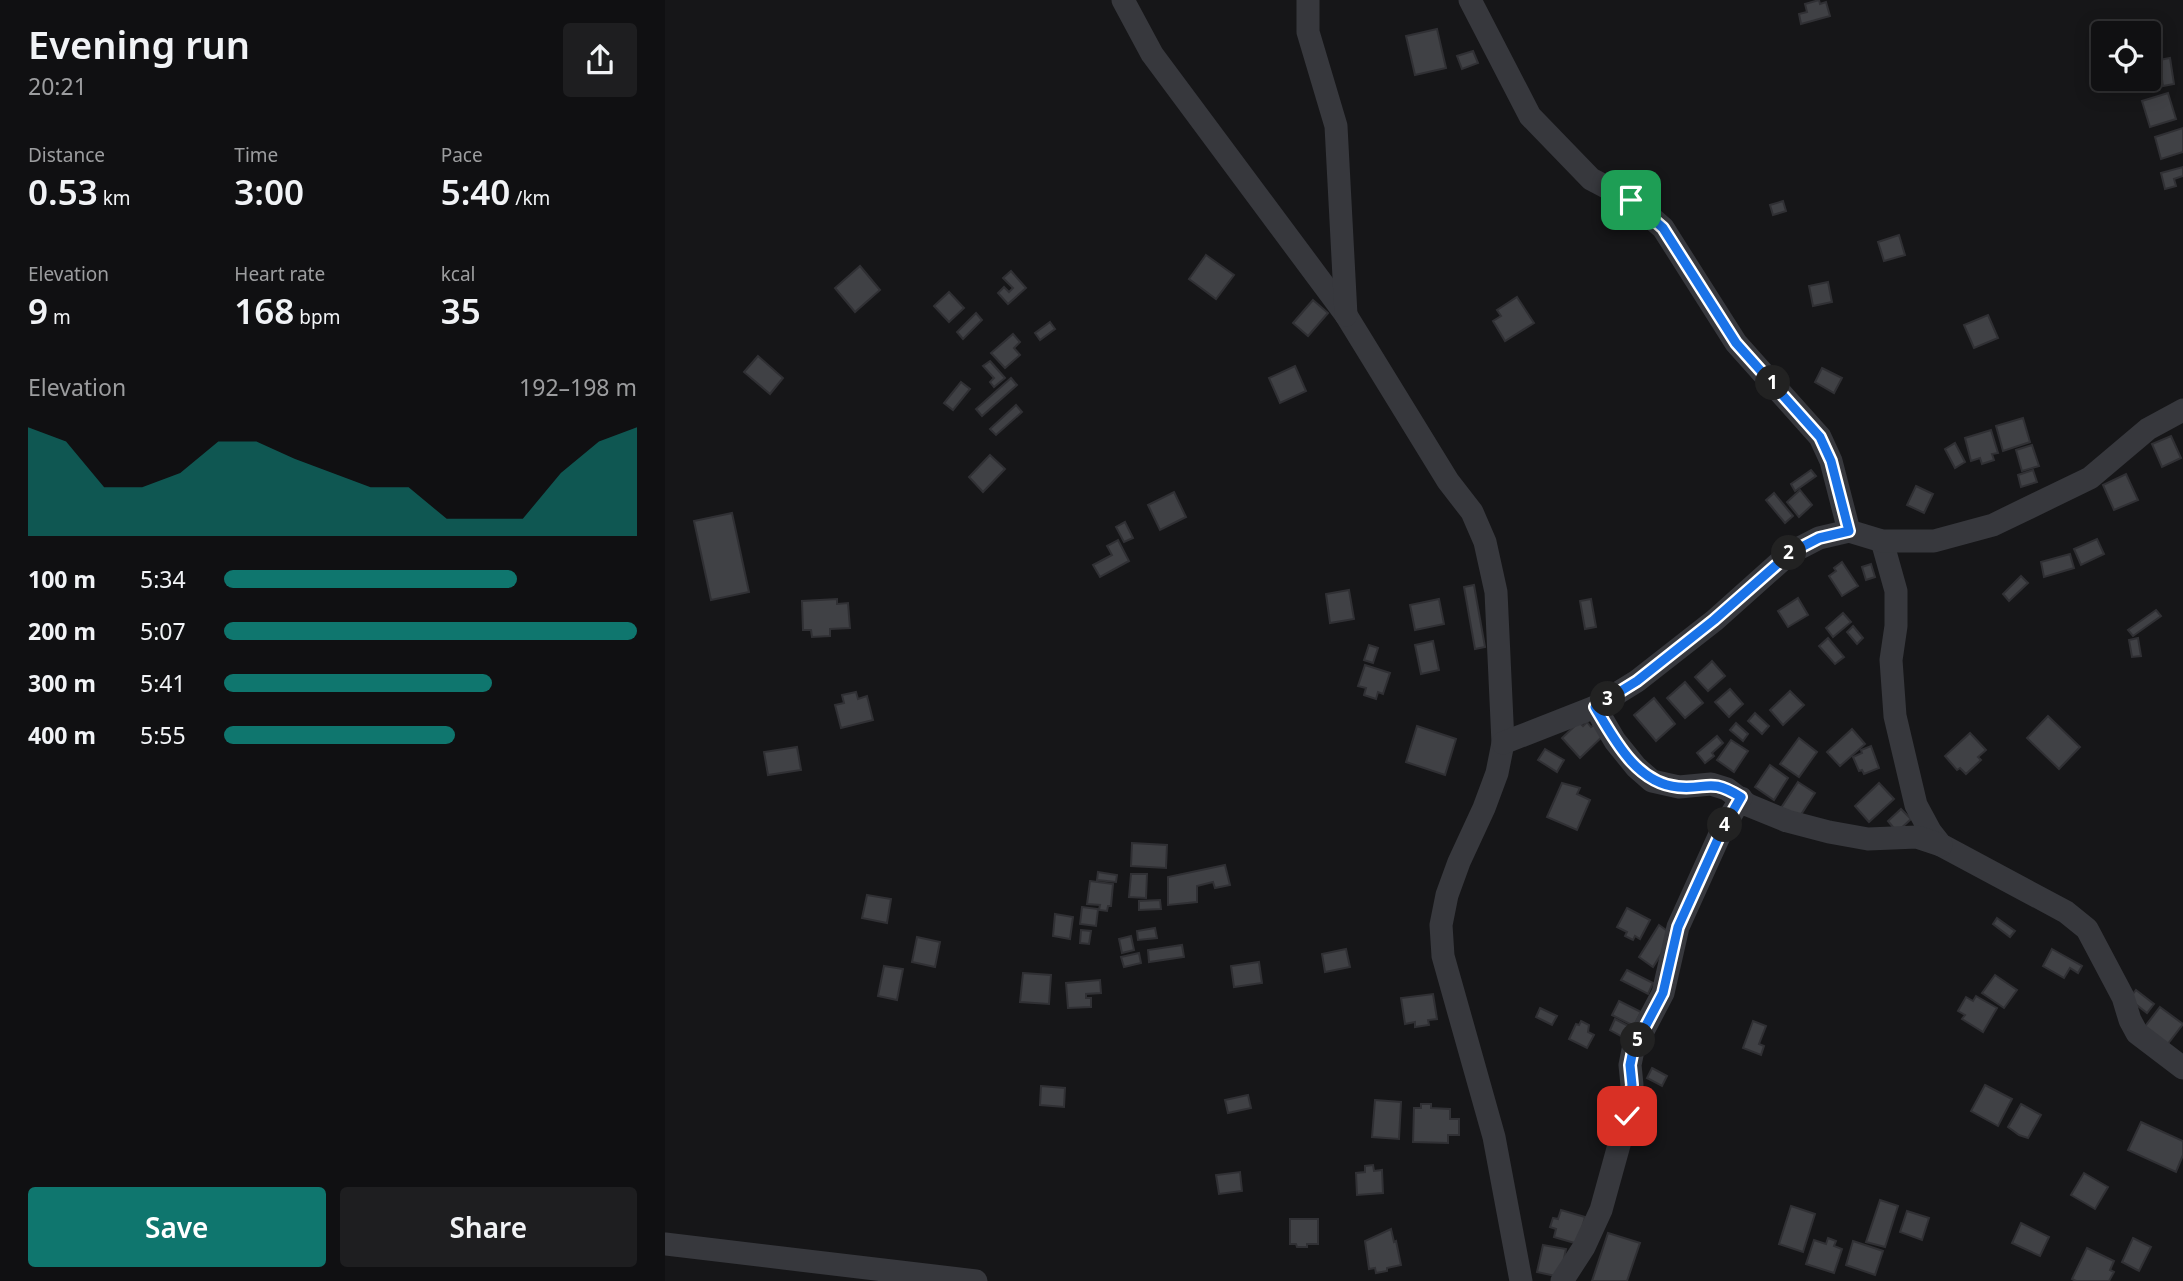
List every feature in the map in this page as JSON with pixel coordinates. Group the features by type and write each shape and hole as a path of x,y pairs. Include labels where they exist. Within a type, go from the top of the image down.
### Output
{"street":[{"path":"1123,0 1152,54 1346,315 1448,481 1472,512 1485,542 1496,592 1503,743 1497,772 1484,808 1447,895 1441,925 1443,956 1494,1137 1521,1281"},
{"path":"1308,0 1308,32 1336,126 1346,315"},
{"path":"1470,0 1530,116 1591,179 1631,200 1663,228 1736,343 1820,437 1831,461 1849,531"},
{"path":"1503,743 1595,707 1637,681 1714,620 1790,553 1819,538 1849,531 1882,541 1934,541 1993,525 2090,478 2148,429 2183,410"},
{"path":"1882,541 1896,591 1896,626 1891,660 1895,716 1916,804 1930,831 1941,845"},
{"path":"1595,707 1615,741 1653,781 1679,788 1711,784 1727,789 1741,797 1748,805 1787,821 1829,832 1868,839 1917,837 1941,845 2066,912 2087,929 2123,997 2137,1033 2183,1068"},
{"path":"1562,1281 1584,1247 1601,1210 1627,1116 1632,1085 1630,1065 1633,1050 1663,993 1678,927 1721,832 1741,797"},
{"path":"665,1244 940,1279 976,1281"}],"building":[{"path":"1819,0 1820,4 1826,2 1830,16 1801,24 1799,14 1807,12 1805,4"},
{"path":"1437,29 1446,68 1415,75 1406,36"},
{"path":"1473,51 1478,63 1462,69 1457,56"},
{"path":"2170,58 2174,84 2163,86 2161,60"},
{"path":"2168,93 2176,119 2150,127 2142,101"},
{"path":"2183,128 2183,152 2161,159 2155,137"},
{"path":"2183,167 2183,176 2174,179 2176,186 2165,189 2161,173"},
{"path":"1783,201 1786,211 1773,215 1770,205"},
{"path":"1899,235 1905,255 1884,261 1878,242"},
{"path":"1206,255 1234,275 1216,299 1189,279"},
{"path":"860,266 880,290 855,312 835,288"},
{"path":"1011,271 1026,288 1008,304 998,293 1004,287 1009,292 1013,288 1003,278"},
{"path":"1828,282 1832,302 1813,306 1809,286"},
{"path":"949,292 964,308 949,322 934,306"},
{"path":"1517,297 1534,323 1505,341 1493,321 1501,316 1497,310"},
{"path":"1313,300 1328,313 1308,336 1293,323"},
{"path":"976,313 982,320 963,339 957,332"},
{"path":"1988,315 1998,338 1974,348 1964,325"},
{"path":"1050,322 1055,329 1040,340 1035,333"},
{"path":"1013,334 1020,342 1014,348 1020,355 1005,368 991,353"},
{"path":"758,356 783,378 770,394 744,372"},
{"path":"990,361 1005,378 994,387 990,382 994,378 983,366"},
{"path":"1295,366 1306,391 1280,403 1269,378"},
{"path":"1822,368 1842,378 1834,393 1815,382"},
{"path":"1011,378 1017,385 982,416 976,409"},
{"path":"961,382 970,389 953,410 944,403"},
{"path":"1016,405 1022,412 996,435 990,429"},
{"path":"2023,418 2030,442 2003,451 1996,426"},
{"path":"1991,430 1998,453 1992,454 1994,460 1982,464 1980,458 1971,461 1965,438"},
{"path":"2171,436 2181,458 2162,467 2152,444"},
{"path":"1955,443 1965,462 1955,468 1945,449"},
{"path":"2032,445 2039,466 2022,471 2016,450"},
{"path":"990,455 1005,469 983,492 969,477"},
{"path":"1811,470 1816,476 1795,491 1791,484"},
{"path":"2033,470 2037,482 2021,487 2018,475"},
{"path":"2126,474 2138,500 2114,510 2103,485"},
{"path":"1916,486 1933,494 1924,513 1907,505"},
{"path":"1800,490 1812,505 1799,517 1787,502"},
{"path":"1174,492 1186,517 1160,530 1148,505"},
{"path":"1774,493 1793,516 1785,523 1766,500"},
{"path":"732,513 749,592 711,600 694,521"},
{"path":"1125,522 1133,538 1124,542 1116,527"},
{"path":"2097,539 2104,554 2081,565 2074,549"},
{"path":"1118,540 1129,561 1100,577 1093,565 1112,555 1107,546"},
{"path":"2070,554 2074,568 2044,577 2041,562"},
{"path":"1842,562 1858,586 1842,596 1829,576"},
{"path":"1871,564 1875,577 1866,580 1862,567"},
{"path":"2021,576 2028,583 2009,601 2003,594"},
{"path":"1474,585 1485,647 1475,649 1464,587"},
{"path":"1349,590 1354,619 1330,623 1326,594"},
{"path":"1798,598 1808,615 1788,627 1778,611"},
{"path":"837,599 837,604 848,603 850,628 830,629 830,636 812,637 811,630 803,630 802,601"},
{"path":"1439,599 1444,624 1415,630 1410,605"},
{"path":"1591,599 1596,627 1585,629 1580,601"},
{"path":"2156,610 2161,616 2133,636 2128,630"},
{"path":"1843,613 1851,622 1833,637 1826,628"},
{"path":"1853,626 1863,638 1857,644 1847,632"},
{"path":"1828,638 1844,657 1835,664 1819,646"},
{"path":"2138,638 2141,656 2132,657 2129,640"},
{"path":"1433,641 1439,670 1421,674 1415,645"},
{"path":"1369,645 1378,648 1373,663 1364,660"},
{"path":"1712,661 1725,676 1708,691 1695,677"},
{"path":"1365,665 1390,673 1383,694 1378,692 1376,699 1364,695 1366,688 1358,686"},
{"path":"1685,682 1703,703 1685,718 1667,698"},
{"path":"1730,689 1743,704 1729,717 1715,702"},
{"path":"1790,691 1804,705 1783,725 1770,710"},
{"path":"856,692 858,699 867,696 873,720 841,728 835,705 844,703 842,695"},
{"path":"1654,698 1675,724 1656,741 1634,715"},
{"path":"1755,713 1769,726 1762,734 1748,721"},
{"path":"2048,716 2080,747 2059,769 2027,738"},
{"path":"1579,722 1583,726 1587,722 1591,727 1594,725 1606,733 1580,758 1562,738"},
{"path":"1736,723 1748,734 1743,741 1730,730"},
{"path":"1417,726 1456,739 1445,775 1406,762"},
{"path":"1852,729 1865,744 1840,766 1827,752"},
{"path":"1970,733 1986,750 1978,757 1981,760 1966,774 1960,768 1957,770 1945,756"},
{"path":"1717,736 1723,743 1705,763 1697,753"},
{"path":"1799,738 1817,752 1799,777 1780,764"},
{"path":"1731,740 1748,751 1734,772 1717,760"},
{"path":"1871,746 1879,768 1864,774 1862,770 1859,771 1853,757"},
{"path":"797,747 801,770 768,775 764,752"},
{"path":"1545,749 1564,760 1557,772 1538,760"},
{"path":"1770,765 1788,778 1774,800 1755,787"},
{"path":"1798,782 1815,793 1798,819 1781,808"},
{"path":"1562,783 1580,788 1577,794 1590,800 1577,830 1547,817"},
{"path":"1879,783 1894,799 1869,822 1855,806"},
{"path":"1901,809 1911,819 1897,832 1888,821"},
{"path":"1132,843 1167,845 1166,868 1131,866"},
{"path":"1225,865 1230,885 1215,888 1213,882 1197,886 1197,902 1168,905 1168,877"},
{"path":"1098,872 1117,875 1116,882 1097,880"},
{"path":"1131,874 1147,874 1146,898 1129,897"},
{"path":"1090,881 1113,884 1111,906 1108,906 1107,911 1099,910 1100,905 1087,904"},
{"path":"867,895 891,899 887,923 862,918"},
{"path":"1160,900 1161,909 1139,910 1139,901"},
{"path":"1082,907 1098,909 1096,926 1080,924"},
{"path":"1627,908 1650,920 1640,939 1635,936 1633,940 1625,936 1627,932 1617,927"},
{"path":"1055,914 1073,917 1070,939 1053,936"},
{"path":"1997,918 2015,931 2010,937 1993,924"},
{"path":"1659,925 1673,935 1653,967 1639,957"},
{"path":"1155,928 1157,938 1138,940 1137,931"},
{"path":"1081,930 1091,931 1089,944 1080,943"},
{"path":"1131,936 1134,950 1122,953 1119,939"},
{"path":"917,937 940,942 935,967 912,962"},
{"path":"1182,945 1184,957 1149,962 1148,950"},
{"path":"1346,949 1350,967 1325,972 1322,954"},
{"path":"2052,949 2082,966 2078,973 2070,968 2064,978 2043,966"},
{"path":"1139,953 1141,963 1124,967 1121,957"},
{"path":"1259,962 1262,983 1234,987 1231,966"},
{"path":"884,966 903,969 897,1000 878,996"},
{"path":"1627,970 1653,983 1648,994 1621,980"},
{"path":"1023,973 1051,975 1049,1004 1020,1002"},
{"path":"1995,975 2017,990 2004,1008 1982,993"},
{"path":"1100,980 1101,993 1086,994 1086,998 1091,998 1091,1007 1068,1008 1066,983"},
{"path":"2136,990 2154,1004 2147,1013 2129,999"},
{"path":"1433,994 1437,1019 1428,1020 1429,1025 1415,1027 1415,1022 1405,1024 1401,998"},
{"path":"1976,996 1997,1008 1983,1032 1962,1019 1965,1015 1958,1011 1966,997 1973,1001"},
{"path":"1619,1001 1641,1012 1634,1026 1612,1015"},
{"path":"2160,1007 2183,1024 2167,1045 2143,1029"},
{"path":"1540,1008 1557,1016 1552,1025 1536,1017"},
{"path":"1615,1019 1634,1029 1628,1040 1610,1030"},
{"path":"1581,1021 1589,1025 1588,1032 1594,1035 1587,1048 1569,1039 1576,1024 1579,1025"},
{"path":"1753,1021 1766,1026 1759,1044 1764,1046 1761,1055 1743,1048"},
{"path":"1652,1068 1667,1076 1662,1086 1647,1078"},
{"path":"1985,1085 2012,1099 1998,1126 1971,1111"},
{"path":"1041,1086 1065,1088 1064,1107 1040,1105"},
{"path":"1248,1095 1251,1108 1228,1113 1225,1100"},
{"path":"1375,1100 1401,1102 1399,1139 1372,1137"},
{"path":"1421,1104 1431,1104 1431,1108 1450,1109 1450,1119 1459,1119 1459,1135 1448,1135 1448,1143 1413,1142 1414,1108 1421,1108"},
{"path":"2021,1104 2041,1115 2028,1138 2008,1127"},
{"path":"2141,1122 2183,1141 2183,1155 2176,1172 2128,1150"},
{"path":"1373,1165 1374,1171 1382,1170 1383,1193 1357,1195 1356,1173 1365,1172 1365,1166"},
{"path":"1240,1172 1242,1191 1219,1194 1216,1175"},
{"path":"2084,1173 2108,1187 2095,1209 2071,1195"},
{"path":"1880,1200 1898,1206 1885,1247 1866,1242"},
{"path":"1791,1206 1815,1214 1803,1252 1779,1244"},
{"path":"1561,1210 1585,1217 1578,1244 1554,1237 1556,1229 1550,1227 1553,1218 1558,1219"},
{"path":"1907,1211 1929,1218 1922,1240 1900,1232"},
{"path":"1290,1219 1318,1219 1318,1244 1297,1247 1296,1244 1290,1244"},
{"path":"2021,1223 2049,1237 2040,1256 2012,1243"},
{"path":"1391,1229 1401,1265 1376,1273 1375,1268 1369,1269 1365,1241"},
{"path":"1608,1233 1640,1243 1627,1281 1592,1281"},
{"path":"1828,1238 1836,1241 1834,1246 1842,1249 1834,1273 1806,1264 1814,1240 1826,1244"},
{"path":"2133,1238 2151,1247 2139,1271 2122,1262"},
{"path":"1853,1241 1883,1251 1875,1275 1846,1265"},
{"path":"1543,1245 1566,1249 1560,1277 1537,1272"},
{"path":"2087,1248 2114,1261 2110,1270 2114,1272 2109,1281 2072,1279"}],"route":[{"path":"1627,1116 1632,1085 1630,1065 1633,1050 1663,993 1678,927 1721,832 1741,797 1711,784 1679,788 1653,781 1615,741 1595,707 1637,681 1714,620 1790,553 1819,538 1849,531 1831,461 1820,437 1736,343 1663,228 1631,200"}]}
